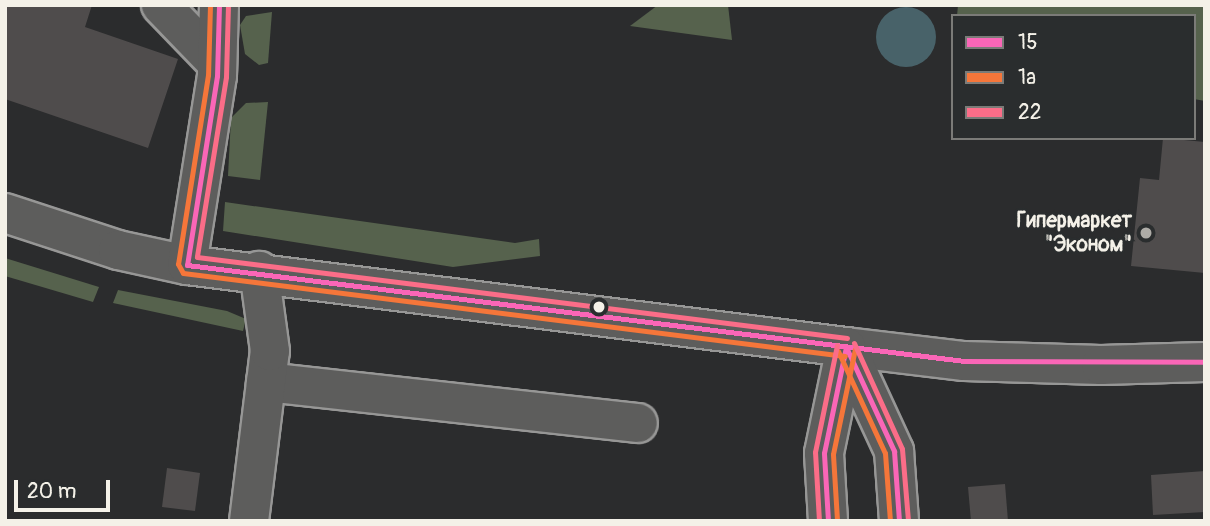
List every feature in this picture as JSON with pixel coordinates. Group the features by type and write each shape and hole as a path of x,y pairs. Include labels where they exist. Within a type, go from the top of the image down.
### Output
{"street":[{"path":"161,5 216,62"},
{"path":"187,265 216,62 219,5"},
{"path":"5,213 118,250 187,265 259,271 846,347 964,361 1101,365 1205,362"},
{"path":"249,521 270,351 259,271"},
{"path":"828,521 824,453 846,347"},
{"path":"846,347 894,451 898,521"},
{"path":"267,383 638,422"}],"green space":[{"path":"658,5 728,5 732,40 630,26"},
{"path":"958,5 1205,5 1205,101 1196,99 1196,14 957,14"},
{"path":"272,12 268,63 259,65 245,54 240,25 246,16"},
{"path":"268,102 260,180 228,176 231,118 246,103"},
{"path":"225,202 515,243 539,239 540,256 453,267 223,231"},
{"path":"5,258 99,287 93,302 5,276"},
{"path":"118,290 227,311 246,319 243,331 113,303"}],"water":[{"path":"906,7 923,12 931,20 936,37 931,54 923,62 906,67 889,62 881,54 876,37 881,20 889,12"}],"building":[{"path":"5,5 92,5 85,27 178,59 148,148 5,99"},
{"path":"1163,140 1205,142 1205,273 1131,266 1140,178 1159,180"},
{"path":"167,468 200,473 195,511 162,507"},
{"path":"1205,471 1205,512 1153,515 1151,475"},
{"path":"1005,484 1008,521 971,521 968,487"}],"transit line":[{"name":"1а","path":"210,5 208,75 178,264 183,273 845,356"},
{"name":"15","path":"219,5 217,76 187,265 964,361 1205,362"},
{"name":"22","path":"228,5 226,77 197,257 847,338"},
{"name":"22","path":"854,343 902,449 908,520"},
{"name":"22","path":"819,521 815,452 837,345"},
{"name":"15","path":"846,347 894,451 899,521"},
{"name":"15","path":"828,521 824,453 846,347"},
{"name":"1а","path":"837,520 833,454 855,349"},
{"name":"1а","path":"838,351 885,453 890,521"}],"place":[{"name":"Гипермаркет \"Эконом\"","path":"1146,233"}]}
